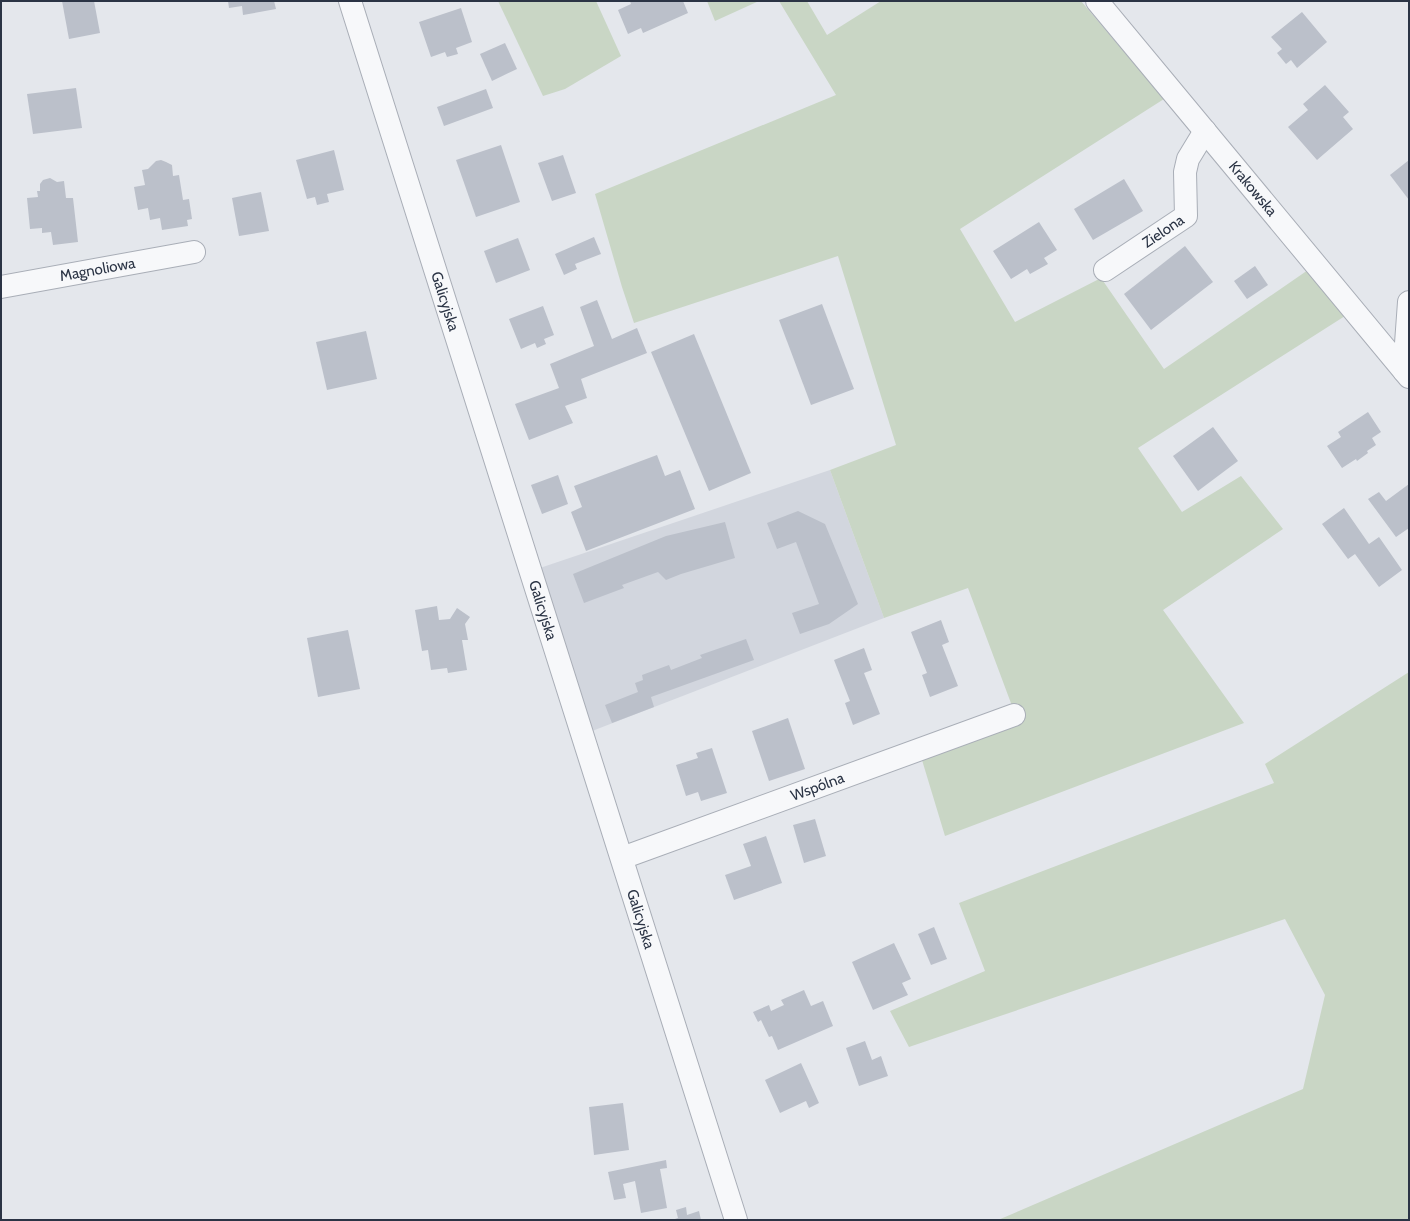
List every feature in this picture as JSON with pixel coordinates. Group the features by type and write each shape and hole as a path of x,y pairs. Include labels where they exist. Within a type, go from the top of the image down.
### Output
{"street":[{"name":"Galicyjska","path":"350,1 736,1220"},
{"name":"Krakowska","path":"1097,1 1407,374"},
{"name":"Zielona","path":"1105,270 1186,216 1185,172 1188,159 1205,130"},
{"name":"Magnoliowa","path":"1,287 194,252"},
{"path":"1407,374 1409,302"},
{"name":"Wspólna","path":"622,858 1014,715"}],"shaded area":[{"path":"830,470 884,618 587,733 537,569"}],"green space":[{"path":"498,1 596,1 621,56 565,89 543,96"},
{"path":"707,1 759,1 715,21"},
{"path":"779,1 807,1 827,35 881,1 1081,1 1164,99 960,229 1015,322 1101,278 1164,369 1308,270 1345,316 1138,448 1182,512 1241,476 1283,529 1163,610 1244,723 945,836 922,760 1018,722 968,588 884,618 830,470 896,445 838,256 634,323 595,194 836,95"},
{"path":"1409,672 1409,1220 998,1220 1303,1089 1325,995 1285,919 909,1047 890,1011 985,971 959,903 1274,783 1265,764"}],"building":[{"path":"62,1 94,1 100,33 69,39"},
{"path":"228,1 274,1 276,9 243,15 242,6 229,8"},
{"path":"630,1 683,1 688,13 643,33 641,28 628,34 618,10 631,4"},
{"path":"461,8 472,42 456,48 458,54 447,57 445,52 431,57 419,22"},
{"path":"1302,12 1327,42 1297,68 1291,60 1286,64 1277,53 1282,49 1271,37"},
{"path":"505,43 517,69 492,81 480,54"},
{"path":"1325,85 1349,112 1343,117 1353,129 1317,160 1288,127 1308,110 1303,104"},
{"path":"76,88 82,128 33,134 27,94"},
{"path":"486,89 493,108 444,126 437,107"},
{"path":"501,145 520,202 476,217 456,160"},
{"path":"334,150 344,190 327,194 329,202 317,205 315,197 307,199 296,160"},
{"path":"563,155 576,193 552,201 538,163"},
{"path":"161,160 172,165 173,176 179,175 183,200 189,199 192,219 187,220 188,226 162,230 160,218 150,220 148,208 138,210 134,187 145,185 142,170 148,169 156,161"},
{"path":"1409,160 1409,200 1390,175"},
{"path":"50,178 57,182 64,181 66,198 73,198 78,242 53,245 51,232 42,233 42,228 30,229 27,198 38,197 37,191 40,191 40,184 43,180"},
{"path":"1124,179 1143,211 1093,240 1074,209"},
{"path":"261,192 269,231 239,236 232,198"},
{"path":"1039,222 1057,250 1044,258 1048,264 1030,274 1027,269 1011,279 993,251"},
{"path":"594,237 601,254 575,264 577,269 564,275 555,254"},
{"path":"518,238 530,270 496,283 484,251"},
{"path":"1185,246 1213,282 1151,330 1124,294"},
{"path":"1255,266 1268,285 1247,299 1234,281"},
{"path":"597,300 612,339 637,328 647,353 581,379 587,398 565,406 573,423 529,440 515,404 559,388 550,364 594,346 580,307"},
{"path":"822,304 854,389 811,405 779,320"},
{"path":"543,306 554,335 544,339 546,344 537,348 535,343 521,349 509,319"},
{"path":"366,331 377,379 327,390 316,342"},
{"path":"694,334 751,473 709,491 651,352"},
{"path":"1368,412 1381,432 1372,438 1376,445 1367,451 1368,453 1357,461 1356,459 1342,468 1327,446 1341,437 1338,432"},
{"path":"1213,427 1238,461 1198,491 1173,456"},
{"path":"657,455 665,476 680,470 695,509 586,551 571,512 582,507 574,486"},
{"path":"558,475 568,504 542,514 531,485"},
{"path":"1409,484 1409,528 1396,537 1368,499 1379,492 1386,501"},
{"path":"1344,508 1369,544 1379,537 1402,570 1379,587 1355,554 1348,559 1322,524"},
{"path":"798,511 825,524 858,604 829,624 800,634 792,613 819,604 796,542 777,549 767,523"},
{"path":"725,522 735,558 666,580 658,572 622,585 624,588 584,603 573,574 666,536"},
{"path":"437,606 439,620 450,619 457,608 470,617 465,624 468,640 462,640 467,670 448,673 447,668 431,670 428,650 422,651 415,610"},
{"path":"941,620 949,642 942,645 958,686 930,697 922,675 927,673 911,632"},
{"path":"348,630 360,689 318,697 307,638"},
{"path":"746,639 754,660 651,697 654,707 612,723 605,705 638,692 635,683 643,680 642,675 669,665 671,670 702,658 700,655"},
{"path":"864,648 872,670 864,673 880,714 853,725 845,703 850,701 834,660"},
{"path":"788,718 805,769 769,781 752,731"},
{"path":"712,748 727,793 701,801 698,792 686,796 676,765 698,758 696,753"},
{"path":"815,819 826,856 804,863 793,825"},
{"path":"766,836 782,883 734,900 725,875 751,866 743,844"},
{"path":"934,927 947,959 931,965 918,934"},
{"path":"894,943 911,979 902,983 908,995 873,1010 852,962"},
{"path":"804,990 811,1006 823,1001 833,1026 778,1050 772,1036 769,1037 761,1020 758,1022 753,1012 769,1005 771,1011 784,1005 781,1000"},
{"path":"865,1041 872,1060 881,1056 888,1076 859,1086 846,1048"},
{"path":"801,1063 819,1103 809,1108 806,1101 780,1113 765,1080"},
{"path":"623,1103 629,1150 594,1155 589,1107"},
{"path":"666,1160 667,1168 660,1169 667,1208 641,1213 635,1181 623,1184 626,1198 614,1200 608,1172"},
{"path":"686,1207 687,1215 699,1211 701,1220 672,1220 678,1218 676,1210"}]}
